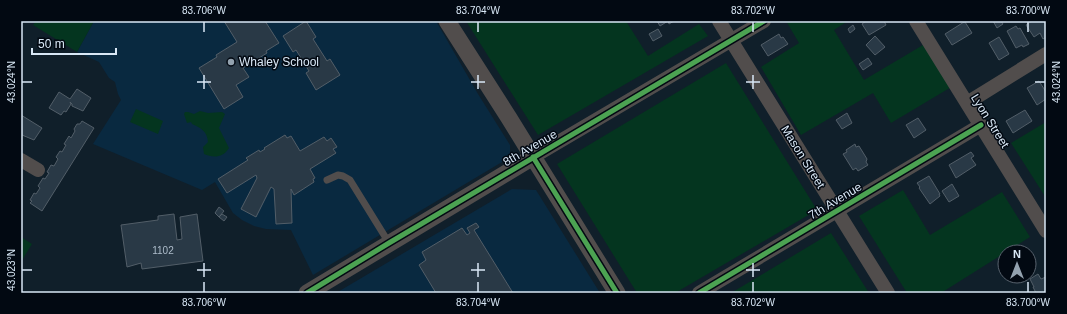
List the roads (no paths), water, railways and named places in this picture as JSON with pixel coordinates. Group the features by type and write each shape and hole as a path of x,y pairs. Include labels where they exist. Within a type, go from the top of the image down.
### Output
{"street":[{"path":"447,21 617,293"},
{"name":"Mason Street","path":"719,21 888,293"},
{"name":"8th Avenue","path":"307,293 533,157 764,21"},
{"name":"Lyon Street","path":"916,21 1046,231"},
{"path":"967,102 1046,54"},
{"name":"7th Avenue","path":"700,293 980,125"},
{"path":"21,160 38,170"}],"lane":[{"path":"327,180 338,175 350,180 389,243"}],"place":[{"name":"Whaley School","path":"231,62"}]}
